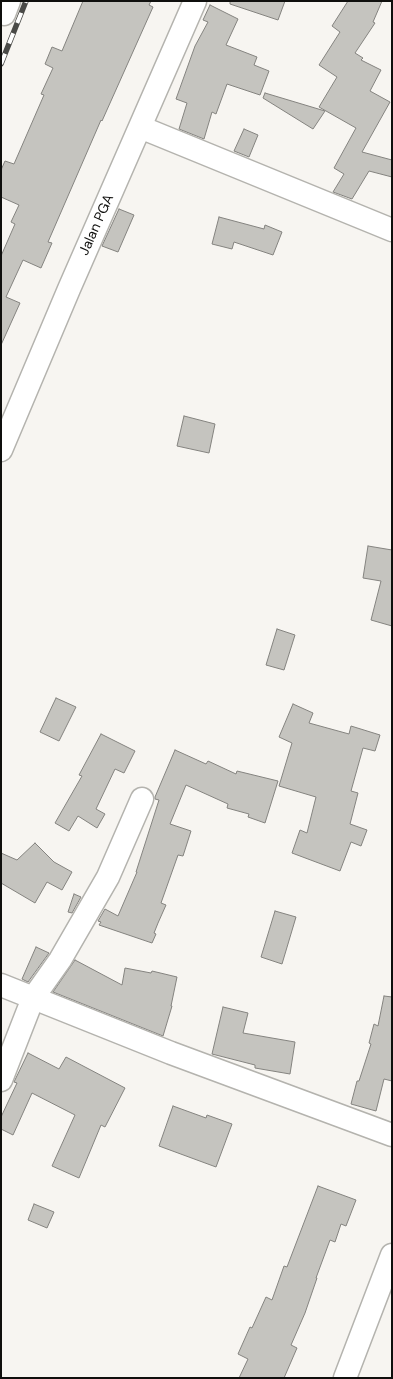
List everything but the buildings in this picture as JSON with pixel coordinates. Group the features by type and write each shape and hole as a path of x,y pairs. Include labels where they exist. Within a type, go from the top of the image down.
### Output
{"street":[{"name":"Jalan PGA","path":"1,450 68,289 195,1"},
{"path":"140,127 392,230"},
{"path":"1,1080 33,998 60,960 108,877 142,799"},
{"path":"1,985 171,1053 392,1135"},
{"path":"345,1378 392,1255"}],"railway":[{"path":"1,64 26,1"}]}
